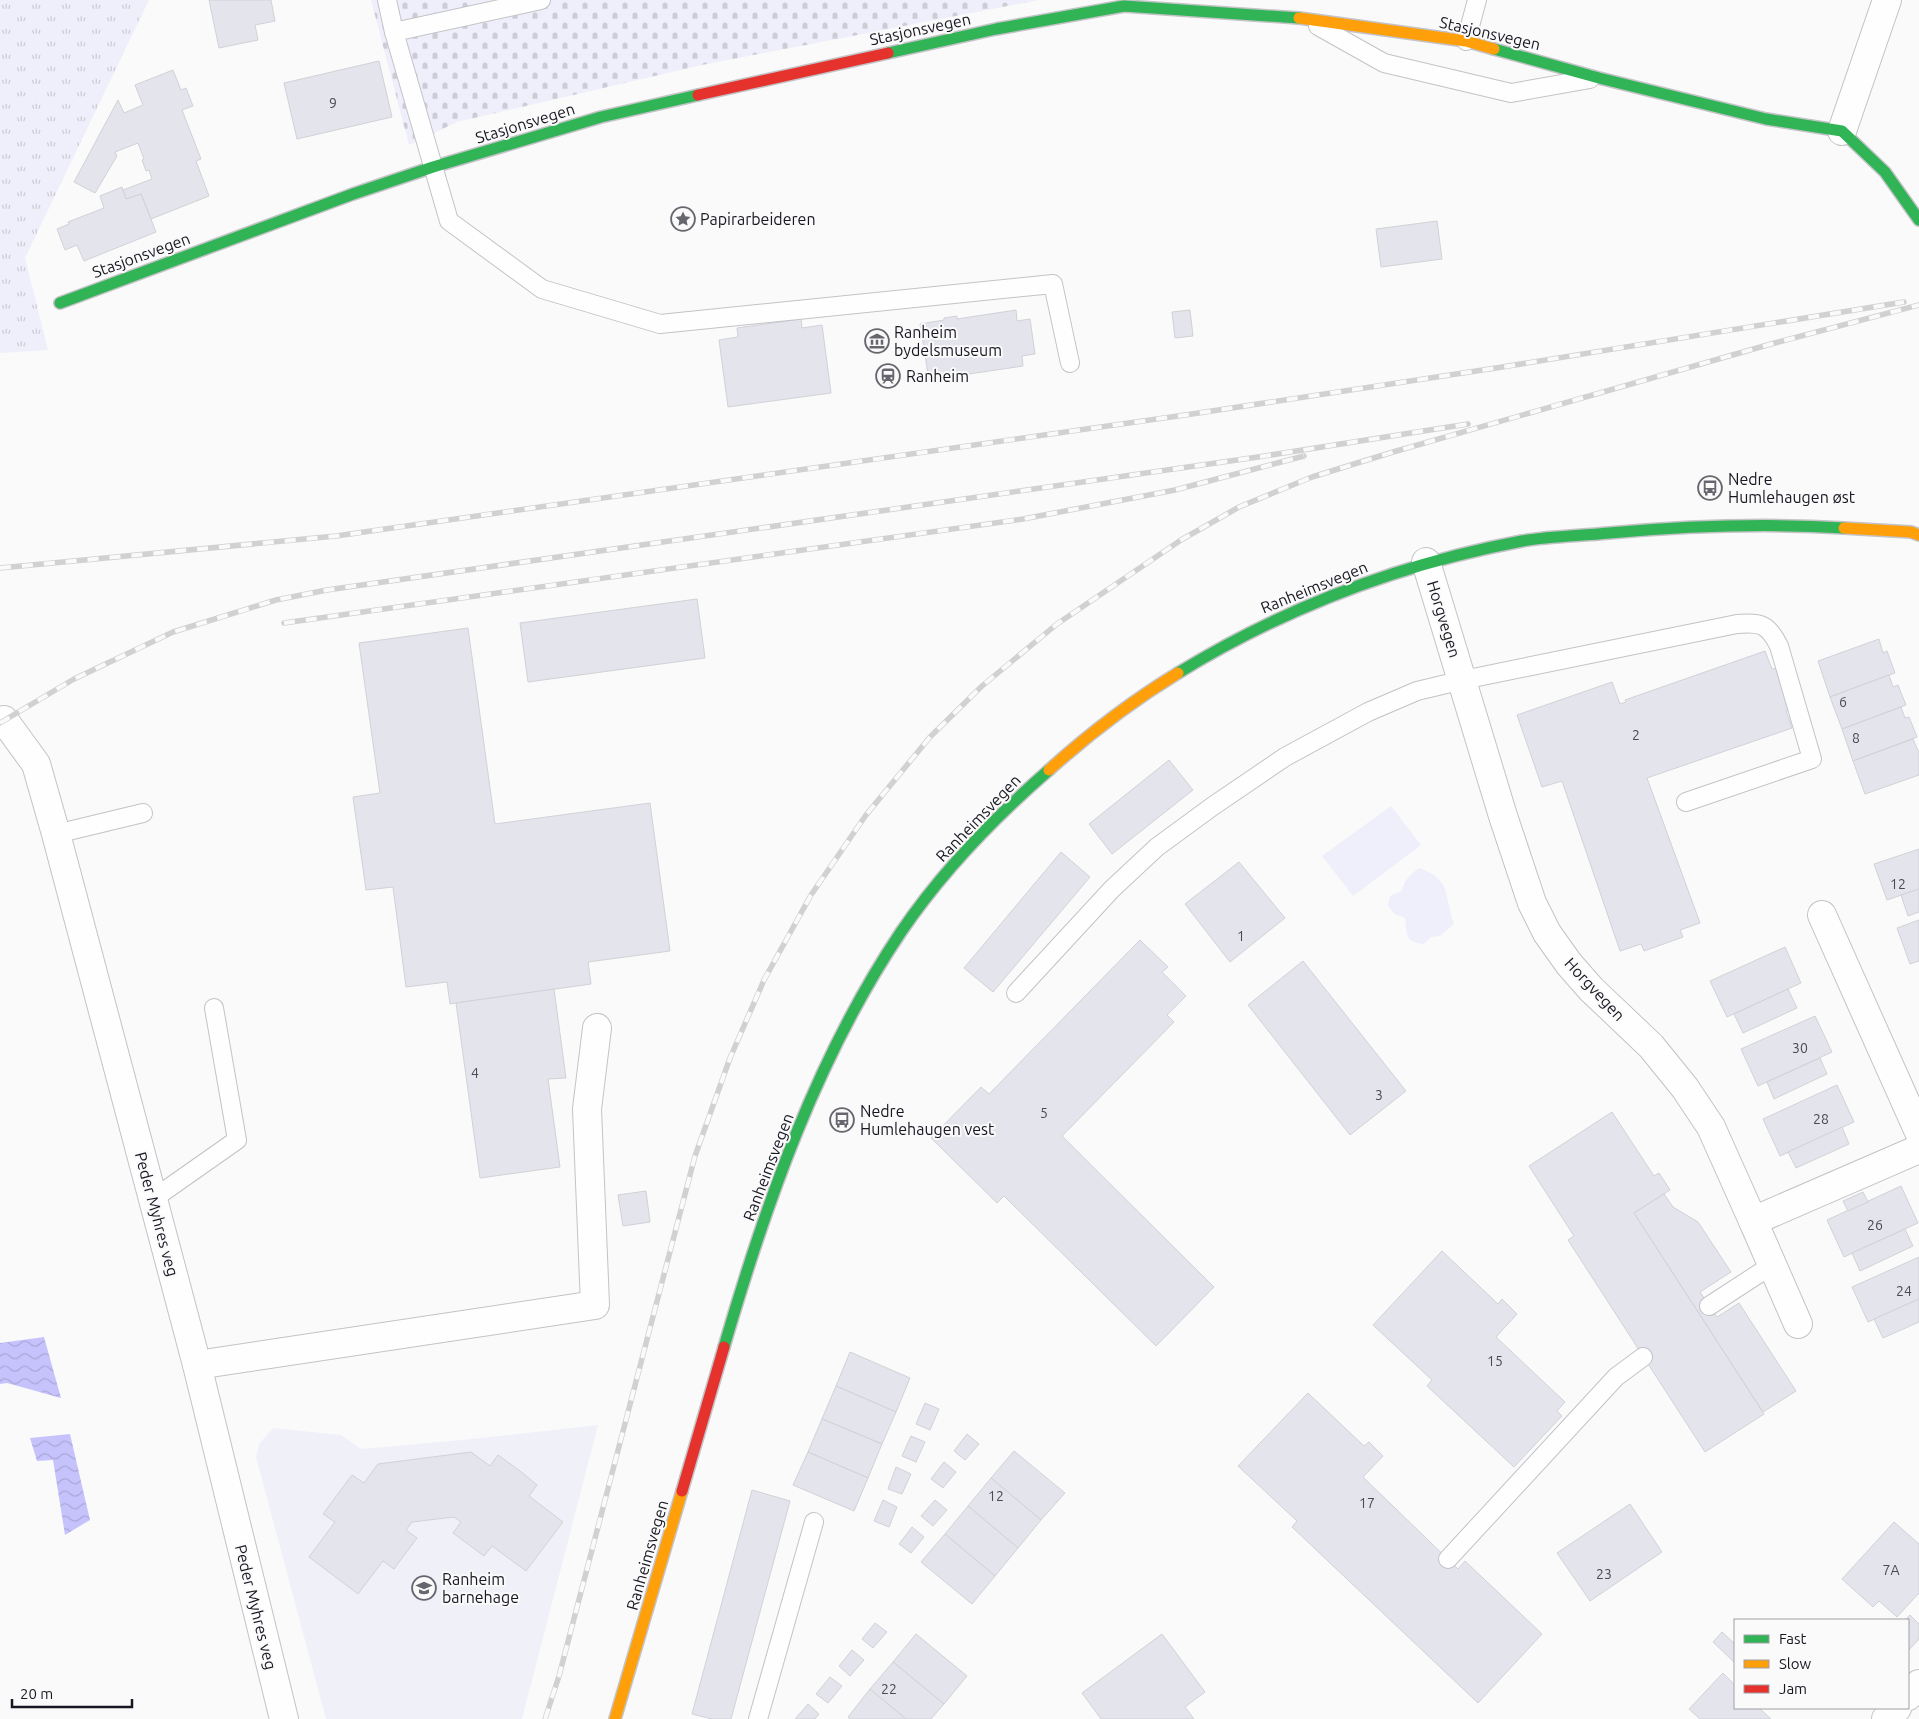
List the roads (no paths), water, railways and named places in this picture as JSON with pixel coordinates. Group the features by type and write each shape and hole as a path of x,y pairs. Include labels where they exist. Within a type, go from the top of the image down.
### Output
{"street":[{"path":"1887,0 1842,132 1885,172 1919,220"},
{"name":"Stasjonsvegen","path":"60,303 353,194 433,167 601,117 996,29 1124,6 1304,18 1466,42 1599,78 1766,119 1842,132"},
{"name":"Ranheimsvegen","path":"615,1719 746,1276 779,1179 816,1089 858,1004 895,941 936,886 1000,814 1066,754 1144,692 1226,643 1306,604 1426,562 1527,541 1648,530 1774,525 1916,533"},
{"name":"Horgvegen","path":"1426,562 1503,816 1532,903 1546,933 1569,964 1651,1046 1686,1088 1711,1127 1798,1324"},
{"name":"Peder Myhres veg","path":"4,720 36,764 56,834 197,1365 284,1719"},
{"path":"1822,915 1919,1132"},
{"path":"197,1365 595,1305 587,1109 596,1028"},
{"path":"1753,1221 1919,1149"},
{"path":"1909,1695 1919,1684"},
{"path":"1886,1719 1896,1709"}],"lane":[{"path":"387,0 394,32 449,221 542,289 660,324 1054,284 1070,364"},
{"path":"394,32 541,0"},
{"path":"1466,42 1476,0"},
{"path":"1304,18 1384,63 1511,93 1599,78"},
{"path":"1016,993 1112,889 1157,847 1285,757 1368,712 1417,691 1463,680 1737,624 1752,623 1767,627 1780,646 1812,759 1686,802"},
{"path":"56,834 143,813"},
{"path":"152,1199 237,1140 214,1008"},
{"path":"1709,1306 1772,1265"},
{"path":"1448,1559 1616,1377 1643,1357"},
{"path":"758,1719 814,1522"}],"water":[{"path":"44,1337 61,1398 7,1383 0,1384 0,1343"},
{"path":"70,1434 90,1520 65,1535 53,1460 37,1461 30,1438"}],"railway":[{"path":"0,568 336,536 1192,414 1496,368 1904,302"},
{"path":"545,1719 559,1676 695,1156 730,1058 764,980 811,895 866,815 930,737 982,686 1057,624 1181,540 1239,507 1312,477 1393,452 1771,344 1919,305"},
{"path":"0,723 74,679 173,632 276,600 327,590 1258,457 1468,424"},
{"path":"284,623 1023,519 1175,490 1304,456"}],"place":[{"name":"Papirarbeideren","path":"683,219"},
{"name":"Ranheim bydelsmuseum","path":"877,341"},
{"name":"Ranheim","path":"888,376"},
{"name":"Nedre Humlehaugen øst","path":"1710,488"},
{"name":"Nedre Humlehaugen vest","path":"842,1120"},
{"name":"Ranheim barnehage","path":"424,1588"}]}
